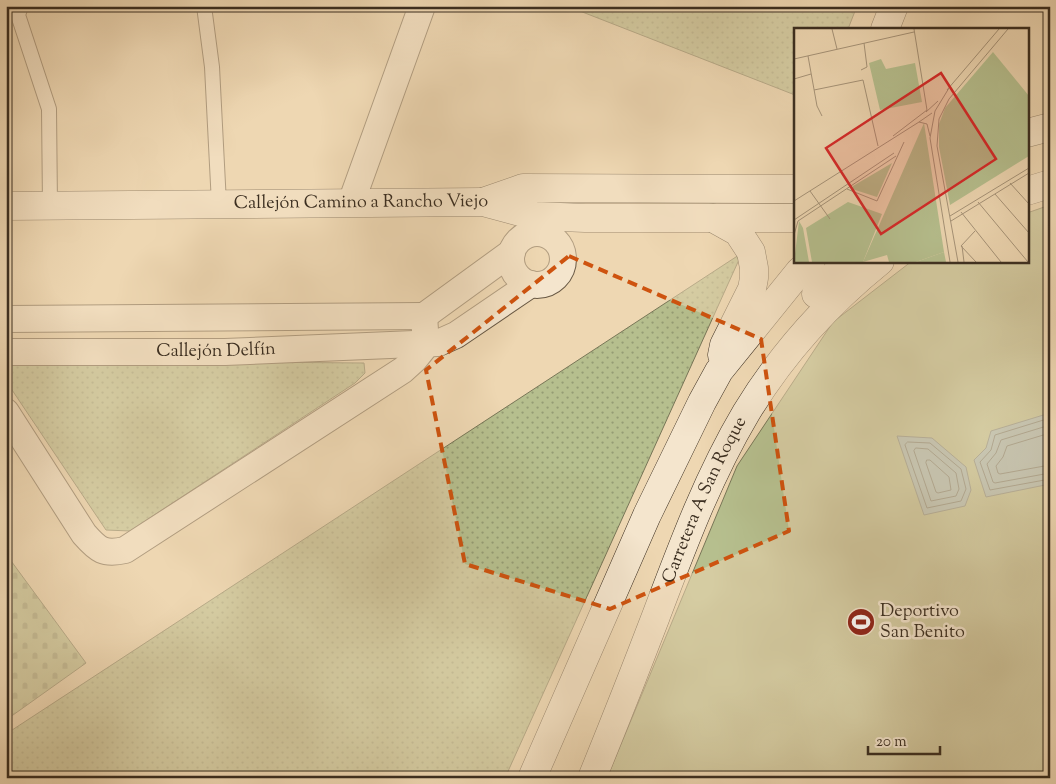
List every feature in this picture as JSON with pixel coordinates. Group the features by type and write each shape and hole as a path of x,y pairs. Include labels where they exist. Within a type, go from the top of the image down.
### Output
{"main road":[{"path":"885,28 894,6"},
{"path":"1028,191 1050,184"},
{"path":"483,202 523,188 794,189"},
{"name":"Callejón Camino a Rancho Viejo","path":"6,206 483,202 534,225 585,218 794,218"},
{"path":"713,218 738,232 751,252 754,273 752,289 724,345 719,371"},
{"path":"532,778 647,516 719,371 799,272 810,262"},
{"path":"766,384 766,361 780,336 841,268 844,262"},
{"name":"Carretera A San Roque","path":"592,778 694,521 725,450 766,384 820,316 852,283 879,262"}],"street":[{"path":"351,203 422,6"},
{"path":"560,246 585,218"},
{"path":"6,412 84,534 101,550 112,553 125,550 403,370 426,345 424,316 512,252 534,225 560,246 563,261 558,275 546,284 530,284 521,280 515,272 512,252"},
{"name":"Callejón Delfín","path":"6,352 226,352 426,345 438,343 456,335 530,284"},
{"name":"Callejón Delfín","path":"6,318 424,316"}],"lane":[{"path":"21,6 18,15 49,109 50,206"},
{"path":"204,6 212,67 219,204"}],"highlighted area":[{"path":"569,256 761,339 789,531 610,609 465,564 426,370"}],"green space":[{"path":"567,6 857,6 848,28 794,28 794,95"},
{"name":"Deportivo San Benito","path":"1050,205 1050,778 607,778 737,466 833,322 911,262 1028,262 1028,213"},
{"path":"742,253 505,778 6,778 6,734"},
{"path":"18,360 364,363 365,373 355,383 130,531 106,530 6,381 6,367 11,362"},
{"path":"6,554 86,663 6,720"}],"water":[{"path":"1050,413 1050,484 986,497 974,460 986,448 991,431"},
{"path":"897,436 932,438 966,467 971,490 965,506 924,515"}],"place":[{"name":"Deportivo San Benito","path":"861,622"}]}
